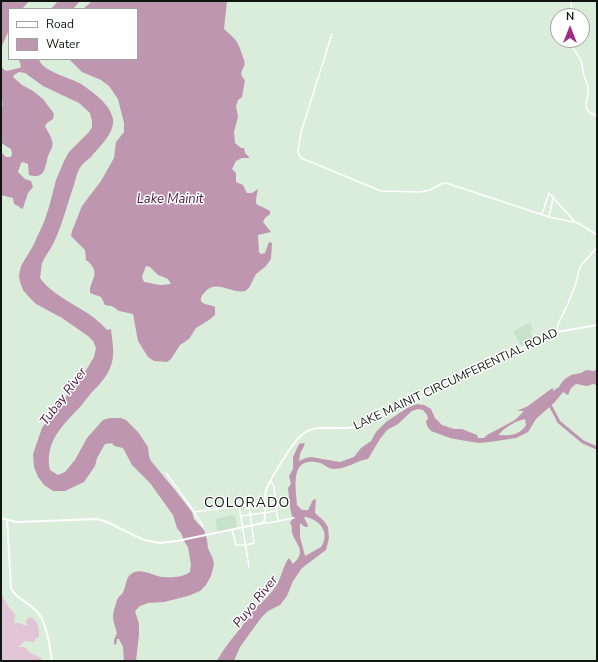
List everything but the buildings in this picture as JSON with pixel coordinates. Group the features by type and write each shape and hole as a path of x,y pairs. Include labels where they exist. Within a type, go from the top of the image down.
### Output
{"main road":[{"name":"LAKE MAINIT CIRCUMFERENTIAL ROAD","path":"264,522 264,503 267,488 294,443 306,432 318,428 348,429 360,426 557,332 597,325"},
{"path":"1,518 20,522 89,518 97,519 107,522 149,542 160,543 243,528 264,522"},
{"path":"7,520 10,588 13,593 32,607 40,616 46,631 52,661"}],"street":[{"path":"332,34 301,132 298,152 302,158 381,191 420,192 430,190 446,183 549,217 576,223 588,228 597,235"},
{"path":"572,48 582,62 584,76 588,87 586,104 587,109 590,114 597,116"},
{"path":"542,214 547,194 549,193 576,223"},
{"path":"549,217 553,198"},
{"path":"557,332 558,324 576,286 580,267 597,247"},
{"path":"166,473 203,526"},
{"path":"271,481 274,487 278,522"},
{"path":"238,499 249,567"},
{"path":"194,512 275,502"},
{"path":"232,530 235,544 237,546 254,542 249,505"},
{"path":"241,516 276,512"},
{"path":"264,522 268,524 294,518"}],"shaded area":[{"path":"530,323 533,330 530,332 534,340 521,346 513,331"},
{"path":"235,515 237,528 218,532 215,519"},
{"path":"1,592 7,604 15,614 14,623 27,626 26,620 30,617 37,623 39,628 39,637 35,639 35,642 25,641 18,647 25,647 29,652 41,658 43,661 1,661"}],"water":[{"path":"1,1 29,1 23,8 8,8 8,32 1,48"},
{"path":"58,1 80,1 74,8 52,8"},
{"name":"Lake Mainit","path":"92,1 227,1 224,29 237,42 245,63 241,74 245,80 242,97 238,100 236,106 238,117 234,132 235,143 241,148 244,148 245,153 249,157 236,161 232,169 236,173 236,182 243,185 247,193 252,193 258,189 256,200 257,204 270,211 270,214 263,222 271,232 258,235 259,252 261,254 265,253 269,242 272,243 271,259 266,266 256,274 249,288 245,291 213,287 204,293 201,297 202,302 215,307 215,315 196,328 189,339 180,345 171,359 167,362 154,361 148,357 138,341 133,314 119,311 112,306 105,305 101,297 90,293 94,269 86,260 85,250 71,236 82,206 101,181 114,158 116,142 124,132 124,123 118,99 109,86 101,80 82,72 70,60 138,60 138,8 84,8","holes":["146,266 150,267 158,275 168,279 171,284 160,285 144,282 142,277"]},
{"path":"19,60 40,60 45,67 51,71 81,84 96,95 105,103 113,119 112,129 106,140 79,170 57,235 53,245 43,260 42,265 40,278 47,286 55,293 100,322 107,330 111,329 113,348 113,358 109,371 101,383 67,420 56,435 50,451 50,470 58,475 65,472 75,460 87,438 103,420 110,418 121,418 126,420 138,432 148,447 151,461 192,512 194,519 204,530 208,548 214,564 211,576 206,585 200,591 188,596 164,602 148,603 140,606 135,611 139,624 136,661 124,661 123,647 119,639 117,639 116,645 114,644 117,633 113,620 113,614 117,599 122,594 129,576 137,571 163,577 181,576 190,572 191,565 188,547 177,528 173,515 150,483 132,465 123,448 114,446 112,443 105,444 97,458 95,466 84,482 65,491 53,491 44,485 38,477 34,467 33,454 42,428 82,377 94,357 96,348 93,341 88,336 62,318 36,304 23,290 19,275 21,266 33,246 44,222 56,180 65,159 69,152 89,132 92,127 92,121 90,113 79,103 43,86 25,73 19,72 14,75 13,77 22,85 43,99 54,114 53,119 45,126 51,137 52,148 44,171 39,176 29,175 28,164 23,162 21,163 18,172 25,179 31,181 33,187 28,193 22,209 14,204 13,198 1,195 1,152 6,157 11,157 12,154 11,149 1,143 1,108 3,104 1,101 1,64 3,69 7,71 21,67"},
{"path":"597,369 597,385 593,384 587,386 576,384 571,388 568,395 563,392 555,402 536,419 528,432 516,438 479,443 450,438 431,431 427,426 427,415 423,410 418,409 412,411 398,424 387,430 368,459 339,469 330,468 320,463 310,462 303,464 296,474 297,505 302,510 308,510 313,500 316,499 315,513 328,527 329,538 326,550 302,568 293,581 287,596 280,605 268,611 261,618 240,647 234,661 217,661 250,614 267,597 278,583 289,558 293,564 300,555 290,523 293,518 290,508 288,488 291,484 289,476 293,469 293,457 299,444 305,444 300,454 299,461 311,457 340,462 354,457 361,448 371,441 376,432 386,422 407,408 417,404 424,405 431,409 435,418 442,425 454,429 462,429 477,435 478,438 484,438 515,420 524,411 517,411 528,406 551,389 553,388 553,391 559,387 565,379 571,375 581,373 586,370 594,371","holes":["525,419 526,425 518,433 511,435 499,435 511,425","304,517 319,523 325,537 321,547 305,556 300,537 300,523 305,527 308,526"]}],"waterway":[{"path":"549,403 559,422 583,442 597,448"}],"district":[{"name":"COLORADO","path":"247,504"}],"water label":[{"name":"Tubay River","path":"64,397"},
{"name":"Puyo River","path":"256,602"}]}
